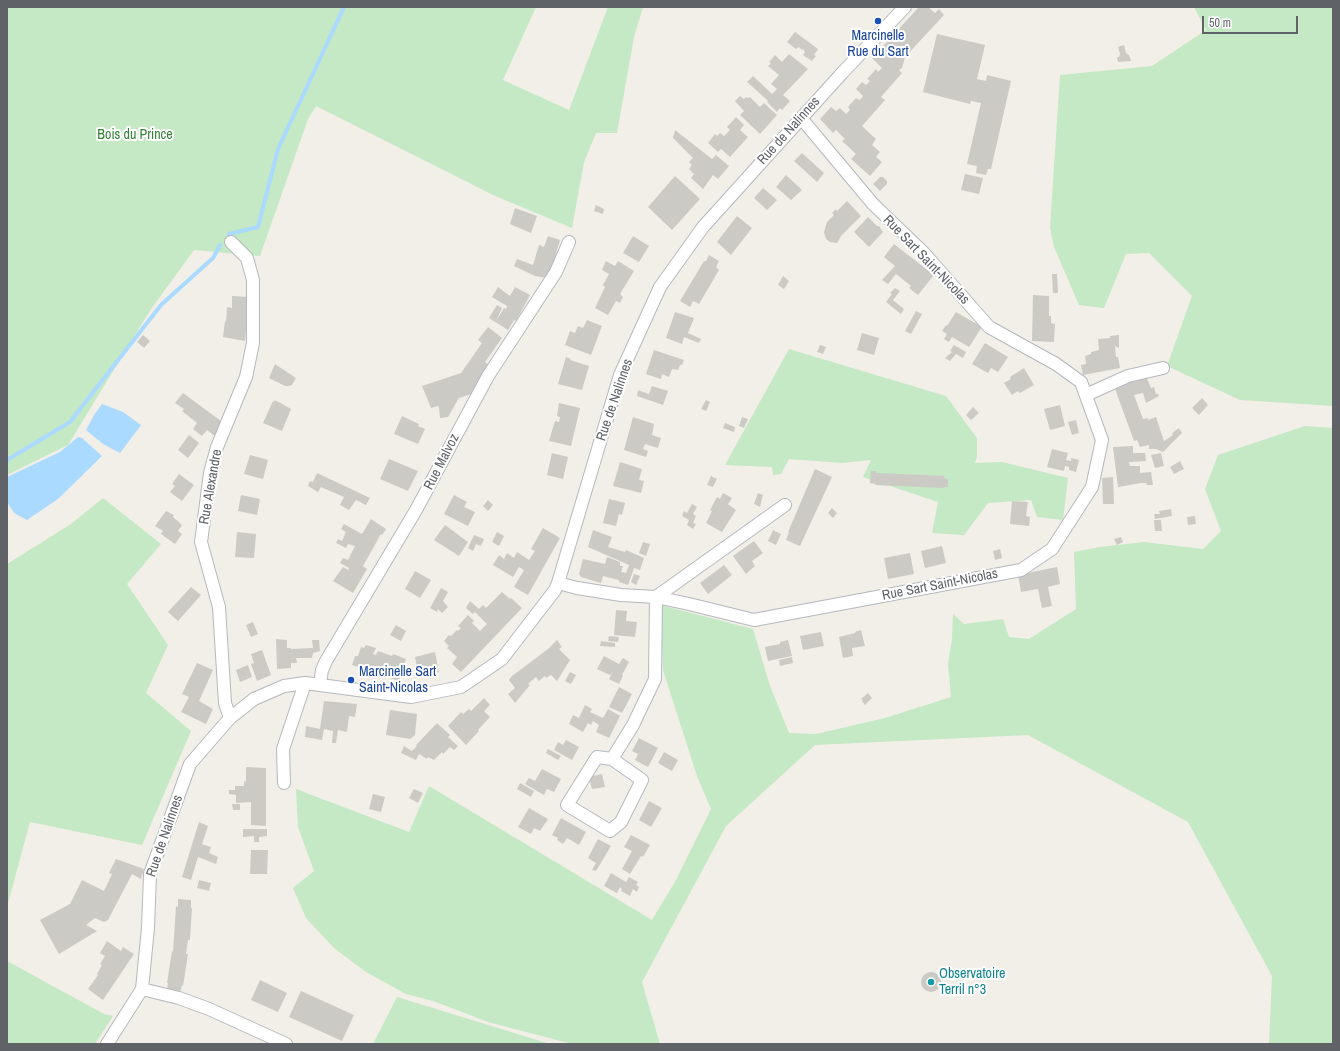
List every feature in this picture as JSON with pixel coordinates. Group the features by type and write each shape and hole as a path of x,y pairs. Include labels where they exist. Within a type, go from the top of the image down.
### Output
{"street":[{"name":"Rue de Nalinnes","path":"107,1044 142,989 148,928 150,874 190,764 230,718 254,699 284,686 305,683 320,684 411,697 461,686 502,659 555,590 558,583 620,375 660,287 703,227 843,72 905,7"},
{"name":"Rue Sart Saint-Nicolas","path":"558,583 577,588 621,595 656,598 689,604 754,620 1021,570 1052,549 1092,487 1102,440 1080,382 1056,364 989,327 924,253 873,204 801,118"},
{"name":"Rue Alexandre","path":"230,718 225,703 219,607 201,542 210,473 217,447 246,378 253,342 253,280 246,258 231,242"},
{"name":"Rue Malvoz","path":"320,684 322,670 326,661 416,510 488,376 556,272 569,242"},
{"path":"1086,396 1128,376 1163,368"},
{"path":"612,759 633,725 655,679 656,598 785,506"},
{"path":"284,783 282,749 305,683"},
{"path":"597,757 612,759 642,780 621,822 610,831 567,805 597,757"},
{"path":"142,989 179,998 286,1044"}],"green space":[{"name":"Bois du Prince","path":"7,7 536,7 503,80 569,110 608,7 643,7 634,37 617,133 596,133 584,162 572,228 493,195 316,106 308,119 260,256 194,250 151,309 68,445 7,475"},
{"path":"1194,7 1333,7 1333,406 1240,400 1167,366 1192,296 1149,253 1126,254 1104,308 1079,305 1054,247 1050,228 1060,75 1152,66 1206,30"},
{"path":"789,349 946,396 977,438 977,457 975,463 1002,462 1068,478 1063,520 1037,517 1031,500 988,503 964,535 932,533 938,502 863,477 871,460 842,463 789,459 781,474 773,475 772,467 725,465"},
{"path":"1305,426 1333,428 1333,1044 1269,1044 1272,976 1188,822 1028,735 815,745 726,826 642,982 660,1044 572,1044 488,1022 433,1001 406,994 366,972 334,948 306,918 293,888 314,871 298,827 296,789 409,832 429,786 652,920 676,880 711,809 697,776 663,670 660,605 753,629 770,686 789,733 816,734 885,718 951,697 948,664 952,639 953,614 964,624 1003,619 1009,637 1029,639 1076,609 1074,552 1100,547 1144,542 1203,549 1221,531 1205,489 1218,455"},
{"path":"103,498 161,544 127,584 168,645 146,693 191,731 142,845 30,822 7,907 7,564 71,524"},
{"path":"7,961 104,1014 113,1016 95,1044 7,1044"},
{"path":"397,997 550,1044 373,1044"}],"water":[{"path":"102,404 123,412 141,425 120,453 103,444 86,430"},
{"path":"78,437 82,438 102,456 58,499 27,520 14,513 7,502 7,477 60,452"}],"building":[{"path":"919,7 928,7 935,13 939,9 944,15 905,57 902,68 899,70 902,73 881,97 885,100 862,126 876,139 872,145 880,152 876,157 882,162 870,176 851,159 856,154 842,141 845,139 836,130 833,133 820,119 831,107 836,111 840,108 846,114 850,110 848,107 856,98 860,100 863,96 856,89 862,82 866,85 870,81 867,79 876,69 878,72 882,68 872,58"},
{"path":"795,32 818,49 814,55 816,56 812,61 803,55 805,52 803,49 802,50 799,47 796,49 787,42"},
{"path":"937,34 985,45 977,79 986,81 987,75 1011,81 991,169 988,169 986,175 976,173 977,166 967,164 981,103 971,101 970,104 923,92"},
{"path":"1124,45 1126,53 1129,55 1131,61 1118,62 1117,57 1119,57 1120,54 1118,47"},
{"path":"789,54 808,69 783,95 790,101 782,110 780,108 777,112 766,99 747,82 753,76 772,94 777,89 771,84 779,75 768,66 771,63 769,62 775,55 782,62"},
{"path":"740,96 744,99 746,97 750,97 760,107 764,103 777,115 760,134 740,115 744,111 735,101"},
{"path":"736,117 744,125 740,130 748,137 730,157 721,149 718,152 708,143 715,134 717,136 720,133 724,136 730,130 727,127"},
{"path":"675,130 712,159 716,155 729,166 718,179 713,175 703,189 691,178 694,174 689,169 692,165 689,162 693,158 673,138"},
{"path":"802,153 824,173 817,182 794,161"},
{"path":"965,174 983,178 979,194 961,190"},
{"path":"786,175 802,190 791,200 776,187"},
{"path":"675,176 700,199 672,230 648,207"},
{"path":"880,177 883,177 887,181 887,184 880,191 873,184"},
{"path":"763,188 777,200 767,210 754,198"},
{"path":"847,201 861,216 841,236 837,243 830,242 826,239 824,232 827,222 834,215 832,213 836,209 837,211"},
{"path":"596,205 604,209 603,214 594,211"},
{"path":"515,208 537,216 531,233 510,224"},
{"path":"737,216 752,228 731,255 717,242"},
{"path":"868,217 877,226 879,226 883,232 869,247 854,232"},
{"path":"548,236 560,240 551,271 546,278 535,276 514,266 517,259 533,265 539,245 544,247"},
{"path":"633,236 649,246 639,262 623,253"},
{"path":"894,244 934,275 918,295 909,288 911,286 896,274 888,284 882,280 895,266 884,257"},
{"path":"709,255 719,261 716,267 719,270 699,304 693,301 690,307 680,301"},
{"path":"606,261 615,266 618,261 634,271 620,294 623,297 620,303 616,301 608,315 595,308 605,287 603,285 609,274 602,270"},
{"path":"1052,274 1057,274 1058,293 1053,293"},
{"path":"783,276 789,281 784,289 778,285"},
{"path":"498,287 510,296 515,287 530,295 516,321 514,320 508,330 489,318 497,305 502,308 496,321 504,308 506,309 507,306 492,297"},
{"path":"895,288 900,291 893,300 904,309 901,314 886,302 892,294 890,293"},
{"path":"1033,295 1049,296 1049,316 1051,316 1051,323 1055,324 1054,342 1032,341"},
{"path":"232,296 249,297 245,341 223,337 227,307 232,308"},
{"path":"916,311 922,314 911,334 905,331"},
{"path":"675,312 694,318 688,333 701,339 699,343 684,337 682,344 666,338"},
{"path":"956,312 982,327 969,347 952,337 949,342 944,339 947,334 942,331"},
{"path":"587,320 602,326 591,355 565,345 570,331 575,333 578,326 583,328"},
{"path":"488,327 502,338 485,362 489,365 471,394 459,398 448,417 440,418 438,406 431,408 422,386 461,373 482,343 478,340"},
{"path":"862,333 879,338 874,355 857,350"},
{"path":"143,335 150,341 144,348 137,342"},
{"path":"1119,335 1119,348 1115,346 1116,357 1118,357 1120,368 1083,375 1081,365 1086,364 1085,356 1091,354 1091,352 1099,350 1098,339 1110,338 1110,336"},
{"path":"985,343 1008,357 998,372 991,368 988,373 972,364"},
{"path":"820,345 826,347 823,354 817,352"},
{"path":"954,345 966,352 963,358 956,354 950,361 945,358 952,352 950,351"},
{"path":"654,350 684,360 682,365 680,365 678,370 672,369 669,377 662,374 661,379 646,374"},
{"path":"566,357 571,359 570,360 589,366 582,390 558,384"},
{"path":"275,364 296,378 292,385 285,386 269,378"},
{"path":"1024,368 1034,385 1020,393 1018,391 1012,395 1004,383"},
{"path":"1146,376 1151,388 1154,387 1156,394 1159,396 1146,403 1143,393 1134,395 1143,419 1148,418 1148,420 1156,417 1164,441 1173,435 1172,433 1179,428 1182,433 1163,452 1156,449 1149,449 1149,445 1140,447 1137,440 1134,441 1114,386"},
{"path":"652,386 668,391 663,405 637,396 638,390 649,394"},
{"path":"183,393 225,424 215,436 207,430 202,436 193,429 197,423 182,411 184,409 175,403"},
{"path":"1202,398 1208,405 1199,415 1192,408"},
{"path":"275,400 291,409 282,431 263,423 273,401 274,402"},
{"path":"706,400 710,402 706,411 701,409"},
{"path":"559,403 580,408 571,446 549,441 555,421 559,422 560,417 557,416"},
{"path":"1060,405 1065,426 1050,430 1044,409"},
{"path":"973,407 979,413 971,420 966,415"},
{"path":"402,416 419,424 418,426 425,429 418,444 394,434"},
{"path":"633,417 654,424 652,435 661,438 658,448 645,444 643,449 648,451 646,457 624,450"},
{"path":"742,417 748,419 744,428 739,426"},
{"path":"1076,420 1079,433 1072,435 1068,422"},
{"path":"725,423 735,427 734,432 723,428"},
{"path":"189,435 199,443 188,458 178,450"},
{"path":"1133,446 1133,453 1145,453 1146,461 1129,462 1130,466 1140,466 1140,473 1151,472 1153,485 1141,483 1118,487 1113,447"},
{"path":"1052,449 1068,453 1066,460 1071,461 1071,458 1079,460 1076,472 1069,470 1069,467 1065,466 1064,471 1047,467"},
{"path":"552,453 568,457 563,479 547,475"},
{"path":"1161,453 1164,466 1155,468 1151,455"},
{"path":"250,455 268,460 263,479 244,474"},
{"path":"389,459 418,471 408,491 380,479"},
{"path":"1180,461 1184,469 1174,474 1170,467"},
{"path":"620,462 642,469 639,480 644,481 641,493 613,486"},
{"path":"815,469 832,477 800,546 786,540"},
{"path":"871,471 876,471 876,473 944,476 944,478 948,479 948,487 875,485 876,484 870,483"},
{"path":"317,473 370,498 366,505 356,500 349,510 340,505 344,497 321,487 318,492 308,486 310,481 313,482"},
{"path":"179,474 194,485 182,501 170,492 175,486 172,484"},
{"path":"711,476 717,479 713,487 707,485"},
{"path":"1113,477 1114,504 1103,504 1102,478"},
{"path":"723,493 732,498 728,504 736,510 722,532 706,523 712,511 710,510 717,497 720,499"},
{"path":"758,493 763,495 760,507 754,504"},
{"path":"241,495 260,499 257,515 238,511"},
{"path":"454,495 467,502 464,507 475,512 468,526 444,514"},
{"path":"609,499 625,503 622,515 619,514 616,526 603,523"},
{"path":"488,500 493,505 488,511 483,506"},
{"path":"1012,501 1028,502 1026,516 1030,517 1029,526 1010,524"},
{"path":"692,504 697,507 693,514 696,516 693,523 696,524 693,529 687,525 689,520 682,516 684,511 687,513"},
{"path":"832,508 837,513 833,518 828,513"},
{"path":"1171,509 1172,516 1155,519 1154,514 1160,514 1159,511"},
{"path":"166,511 174,515 173,517 182,525 178,531 182,534 175,544 161,534 163,531 155,526"},
{"path":"1195,516 1196,524 1188,525 1187,517"},
{"path":"371,519 386,529 382,535 381,534 363,566 367,569 353,593 333,581 343,567 348,570 349,568 340,563 343,558 348,560 355,546 348,544 346,548 336,543 338,539 342,541 346,532 341,529 344,524 362,534"},
{"path":"1154,520 1161,520 1162,531 1155,531"},
{"path":"445,525 468,542 459,556 434,540"},
{"path":"543,528 560,538 528,595 514,587 524,570 519,567 513,577 493,565 499,555 504,559 507,553 514,558 517,552 529,560 535,551 531,549"},
{"path":"593,530 612,537 608,547 625,552 626,550 644,558 640,570 634,568 628,585 619,582 619,580 603,576 601,583 581,577 579,574 583,559 605,564 607,557 620,562 620,566 623,566 621,572 626,573 629,565 588,547"},
{"path":"773,530 781,534 776,545 768,541"},
{"path":"237,532 256,534 254,558 235,557"},
{"path":"497,532 504,536 499,546 492,542"},
{"path":"474,535 484,539 481,546 476,544 473,551 468,548"},
{"path":"1121,537 1123,542 1117,545 1114,539"},
{"path":"754,541 763,553 752,561 755,566 746,574 733,556"},
{"path":"643,542 650,544 646,556 639,553"},
{"path":"942,546 946,563 925,568 921,551"},
{"path":"1000,549 1002,558 995,560 993,551"},
{"path":"910,553 914,574 888,579 884,558"},
{"path":"724,565 732,575 708,594 700,583"},
{"path":"1057,567 1060,584 1048,587 1052,606 1042,608 1038,589 1021,592 1018,575"},
{"path":"415,571 431,580 420,598 405,589"},
{"path":"634,574 640,576 636,585 631,582"},
{"path":"191,587 201,595 178,621 168,612"},
{"path":"441,588 448,592 443,601 448,607 442,613 438,609 437,612 430,608"},
{"path":"502,592 522,608 461,672 452,664 457,657 447,648 449,646 444,641 449,635 451,636 461,628 458,626 468,615 474,621 472,623 480,631 487,624 475,612 473,614 466,608 470,601 479,609 483,605 486,608"},
{"path":"616,610 627,611 626,621 637,622 635,637 614,635"},
{"path":"253,622 258,634 251,637 246,625"},
{"path":"396,625 406,631 401,641 390,635"},
{"path":"861,630 865,646 852,648 853,656 843,658 839,637"},
{"path":"821,632 824,646 803,650 800,636"},
{"path":"609,636 619,637 618,642 608,641"},
{"path":"276,639 287,640 287,648 291,649 313,648 312,640 319,640 320,651 313,653 312,658 296,658 297,663 291,663 291,668 277,669"},
{"path":"557,640 562,647 559,649 570,660 557,681 551,675 546,678 545,676 539,681 536,677 528,684 530,685 515,703 508,694 515,688 509,680"},
{"path":"788,640 792,656 768,661 765,647 780,644 780,642"},
{"path":"601,641 615,643 615,647 600,646"},
{"path":"366,645 376,648 373,654 376,655 378,651 392,656 393,654 406,659 399,681 378,674 379,672 368,668 367,670 352,665 355,656 358,656 361,647 364,648"},
{"path":"262,650 271,675 257,681 251,664 254,663 251,654"},
{"path":"435,652 439,672 419,676 415,657"},
{"path":"604,656 619,664 623,658 629,662 619,684 609,679 613,671 610,675 597,669"},
{"path":"792,657 793,663 780,666 779,660"},
{"path":"197,663 213,670 199,701 213,709 206,724 181,712 189,697 182,694"},
{"path":"248,665 252,677 240,682 236,670"},
{"path":"570,672 576,675 571,684 565,681"},
{"path":"619,687 632,694 622,713 609,707"},
{"path":"868,693 872,698 865,705 861,699"},
{"path":"484,698 490,705 484,711 490,717 466,745 448,726 461,712 463,714 469,709 471,711"},
{"path":"324,701 357,704 355,717 349,716 347,732 338,730 336,743 332,743 333,731 324,729 322,740 305,737 306,726 320,729"},
{"path":"585,705 592,709 590,712 603,718 608,709 620,716 609,738 596,732 599,725 593,721 591,725 588,723 583,732 569,724 573,715 579,718"},
{"path":"390,710 417,714 415,735 410,739 386,735"},
{"path":"437,723 450,735 448,737 458,746 454,750 450,747 434,760 428,757 427,759 419,754 416,760 401,753 404,746 412,751"},
{"path":"639,738 658,748 648,767 635,760 638,754 632,751"},
{"path":"566,740 579,747 572,760 554,750 558,742 563,745"},
{"path":"548,749 561,756 558,760 546,753"},
{"path":"664,752 678,760 672,771 658,763"},
{"path":"246,767 266,768 266,826 251,825 251,802 236,803 236,795 229,794 229,790 235,790 235,786 244,786 244,781 246,782"},
{"path":"542,769 561,779 554,792 547,789 544,795 525,784 529,778 535,781"},
{"path":"602,774 605,787 592,789 589,777"},
{"path":"520,783 534,791 531,797 517,789"},
{"path":"414,789 423,793 418,803 409,798"},
{"path":"373,794 385,797 381,812 369,809"},
{"path":"649,801 662,808 651,827 639,820"},
{"path":"232,804 240,804 240,810 233,810"},
{"path":"529,808 548,819 540,831 534,828 531,834 518,827"},
{"path":"561,818 586,832 579,845 567,838 563,844 557,840 558,838 552,835"},
{"path":"199,822 208,826 202,844 211,847 209,853 218,857 216,864 198,857 191,880 182,877"},
{"path":"243,829 267,829 267,836 259,837 259,842 254,842 254,836 243,837"},
{"path":"631,835 650,845 630,874 622,869 632,851 624,847"},
{"path":"598,839 611,846 596,871 592,870 596,863 588,858"},
{"path":"251,850 268,850 267,874 250,874"},
{"path":"116,859 144,869 141,879 132,874 108,920 104,922 95,918 86,925 97,931 59,954 40,920 70,904 82,880 104,891 112,874 109,873"},
{"path":"611,873 626,882 629,877 638,882 636,885 639,887 637,892 633,889 630,896 621,891 622,889 620,887 617,893 604,886"},
{"path":"199,880 211,883 209,891 197,888"},
{"path":"178,899 191,900 192,908 190,940 188,940 186,954 188,954 183,986 182,985 180,993 167,990 172,951 173,952 176,906 178,907"},
{"path":"107,941 121,951 123,947 134,954 103,1000 88,989 98,975 97,974 102,965 100,964 105,956 100,953"},
{"name":"Observatoire Terril n°3","path":"931,972 938,975 941,982 938,989 931,992 924,989 921,982 924,975"},
{"path":"260,980 287,993 278,1012 251,1000"},
{"path":"301,991 354,1015 342,1041 289,1017"}],"waterway":[{"path":"229,234 258,227 278,149 344,7"},
{"path":"7,460 70,422 161,305 213,258 220,245"}],"place":[{"name":"Marcinelle Rue du Sart","path":"878,21"},
{"name":"Marcinelle Sart Saint-Nicolas","path":"351,680"},
{"name":"Observatoire Terril n°3","path":"931,982"}]}
